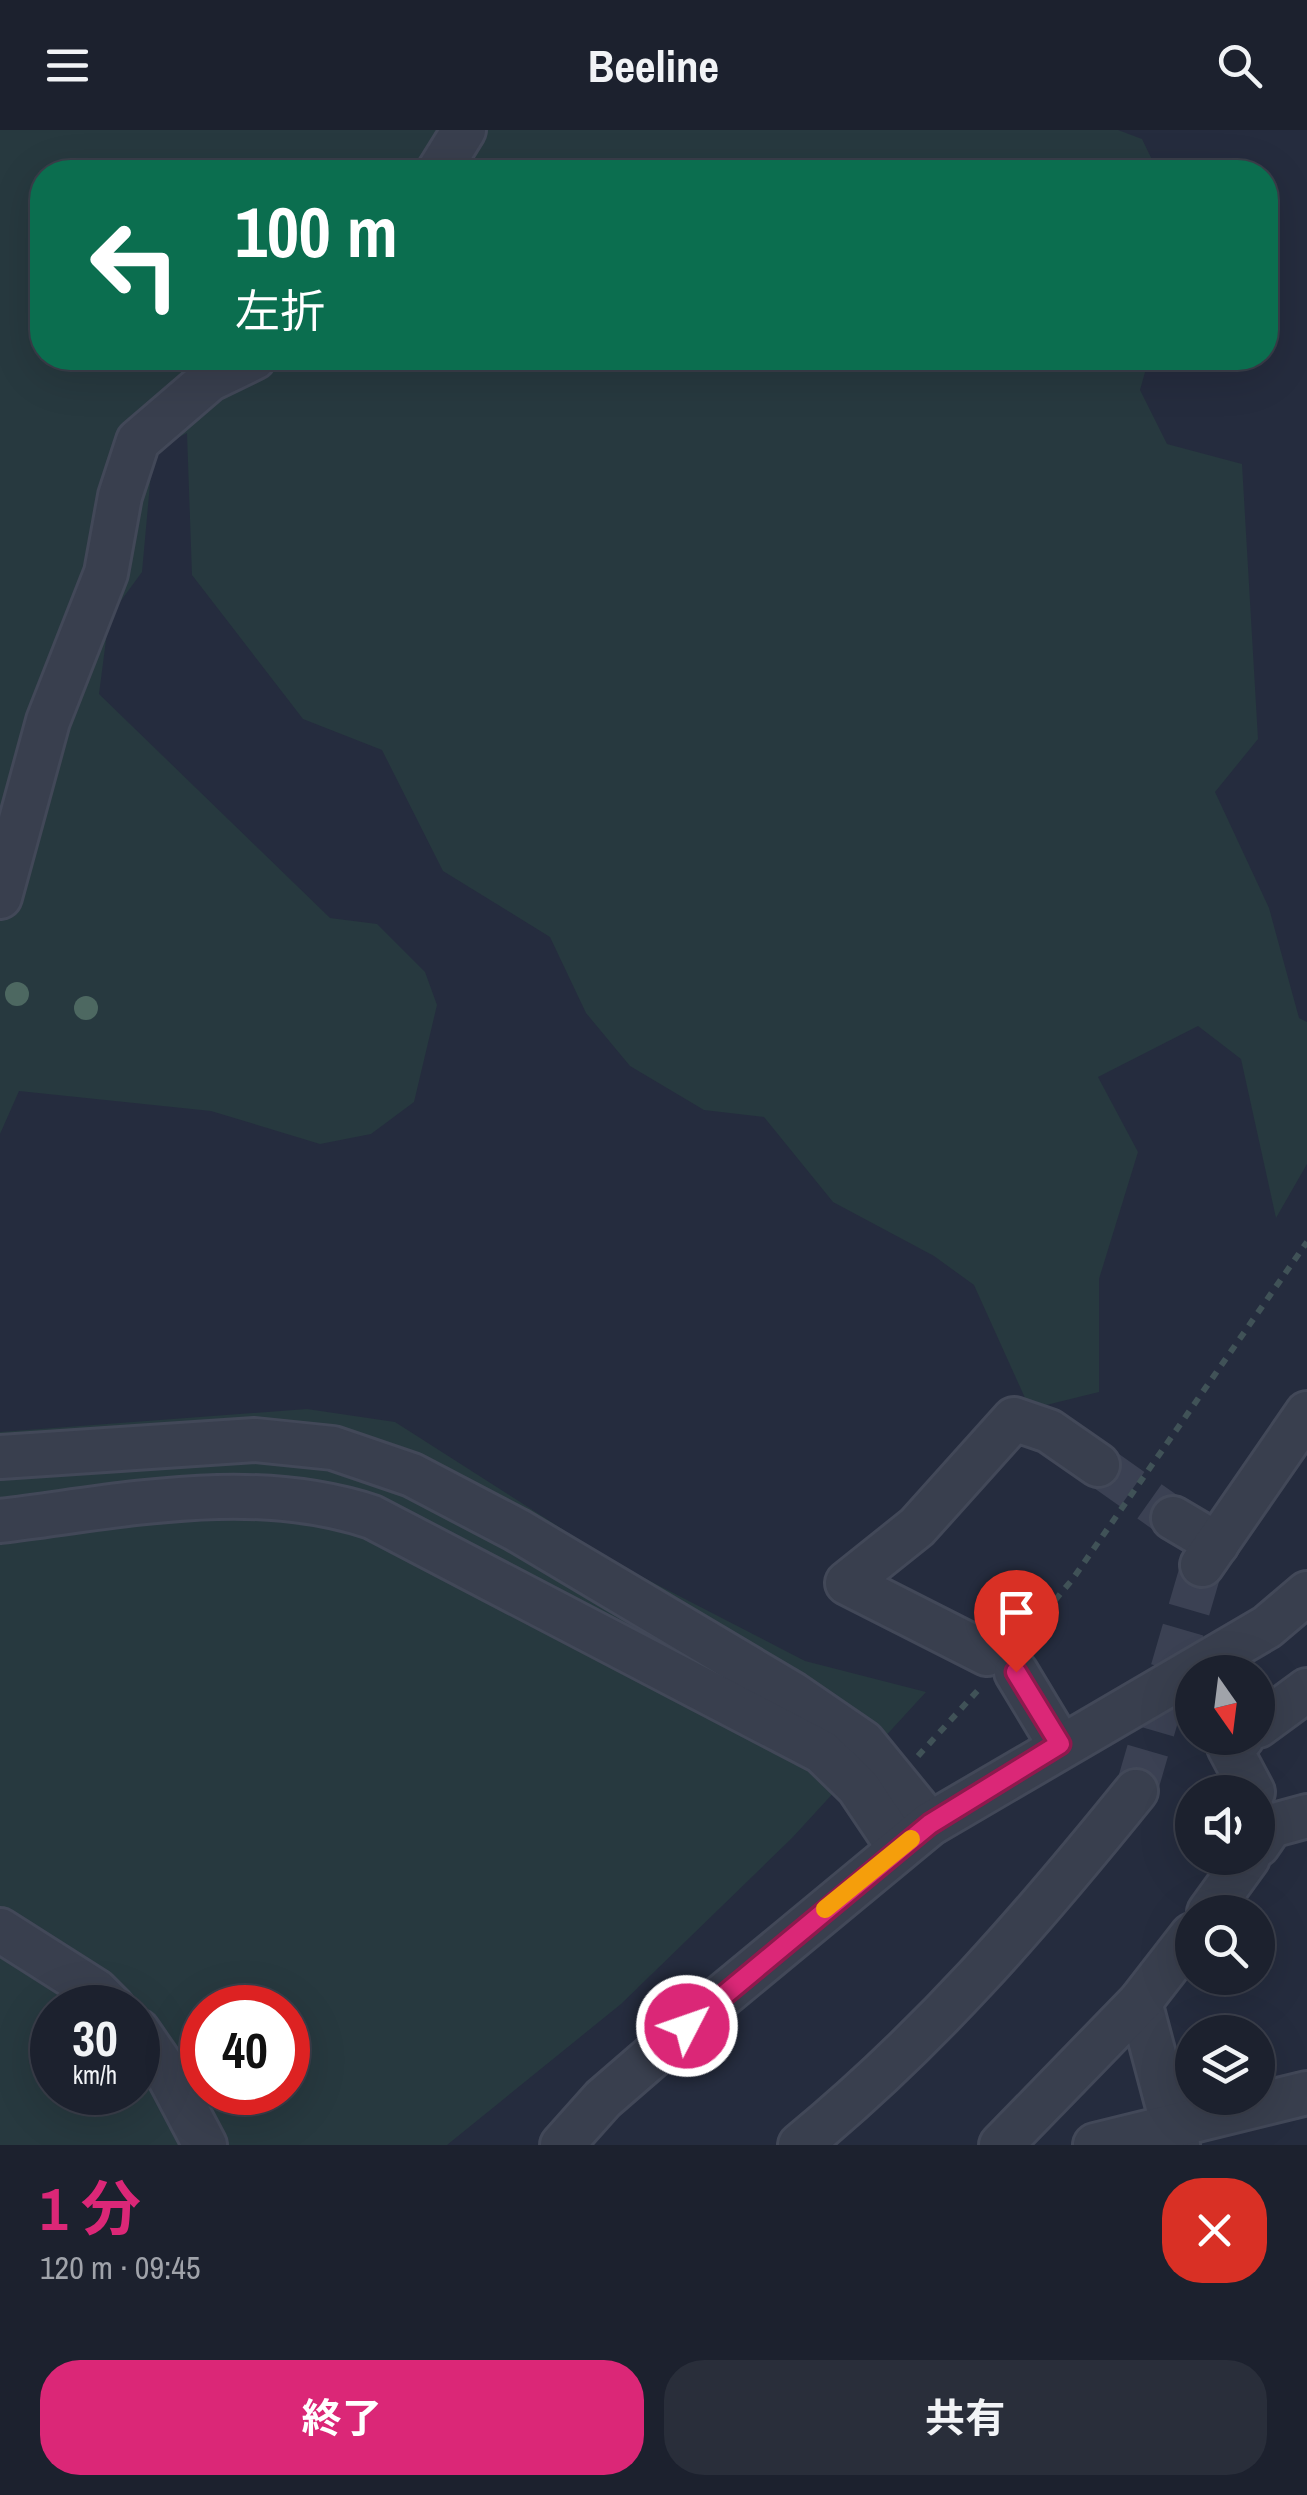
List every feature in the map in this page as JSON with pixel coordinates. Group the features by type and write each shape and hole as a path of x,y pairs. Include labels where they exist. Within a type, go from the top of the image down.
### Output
{"street":[{"path":"445,160 464,130"},
{"path":"0,896 48,722 106,573 120,496 138,441 210,380 230,370"},
{"path":"1173,1518 1210,1555 1307,1414"},
{"path":"1060,1744 1000,1665 847,1582 917,1527 1014,1419 1049,1431 1098,1465"},
{"path":"0,1456 256,1440 333,1448 412,1475 516,1530 763,1676 863,1742 877,1783 914,1836"},
{"path":"0,1521 210,1495 323,1500 372,1517 744,1708 877,1783"},
{"path":"562,2145 617,2087 914,1836 1060,1744 1268,1627 1307,1593"},
{"path":"1275,1714 1307,1690"},
{"path":"800,2145 895,2060 1022,1932 1136,1791"},
{"path":"0,1930 87,1985"},
{"path":"1001,2145 1140,2002 1175,1957"},
{"path":"1140,2002 1175,2135"},
{"path":"160,2063 205,2145"},
{"path":"1095,2145 1175,2135 1307,2092"}],"path":[{"path":"877,1783 1000,1665 1072,1580 1307,1242"}],"shaded area":[{"path":"0,130 1118,130 1142,139 1152,160 30,160 30,370 1146,370 1140,390 1167,444 1242,464 1258,739 1215,792 1269,908 1299,1018 1307,1022 1307,1164 1276,1218 1241,1059 1198,1026 1098,1077 1138,1152 1099,1279 1099,1392 1030,1409 974,1285 934,1256 833,1202 764,1117 704,1110 630,1066 586,1013 550,937 443,871 382,750 303,719 192,575 187,433 153,451 142,572 109,617 99,694 330,918 377,924 425,972 437,1005 414,1102 371,1134 320,1144 211,1111 19,1091 0,1134"},
{"path":"307,1409 395,1422 617,1564 805,1661 926,1692 792,1838 621,2004 447,2145 0,2145 0,1432"}],"tunnel":[{"path":"1098,1465 1173,1518"},
{"path":"1136,1791 1202,1565"}],"slow traffic":[{"path":"825,1909 911,1839"}],"route":[{"path":"687,2026 930,1824 1060,1744 1016,1672"}]}
